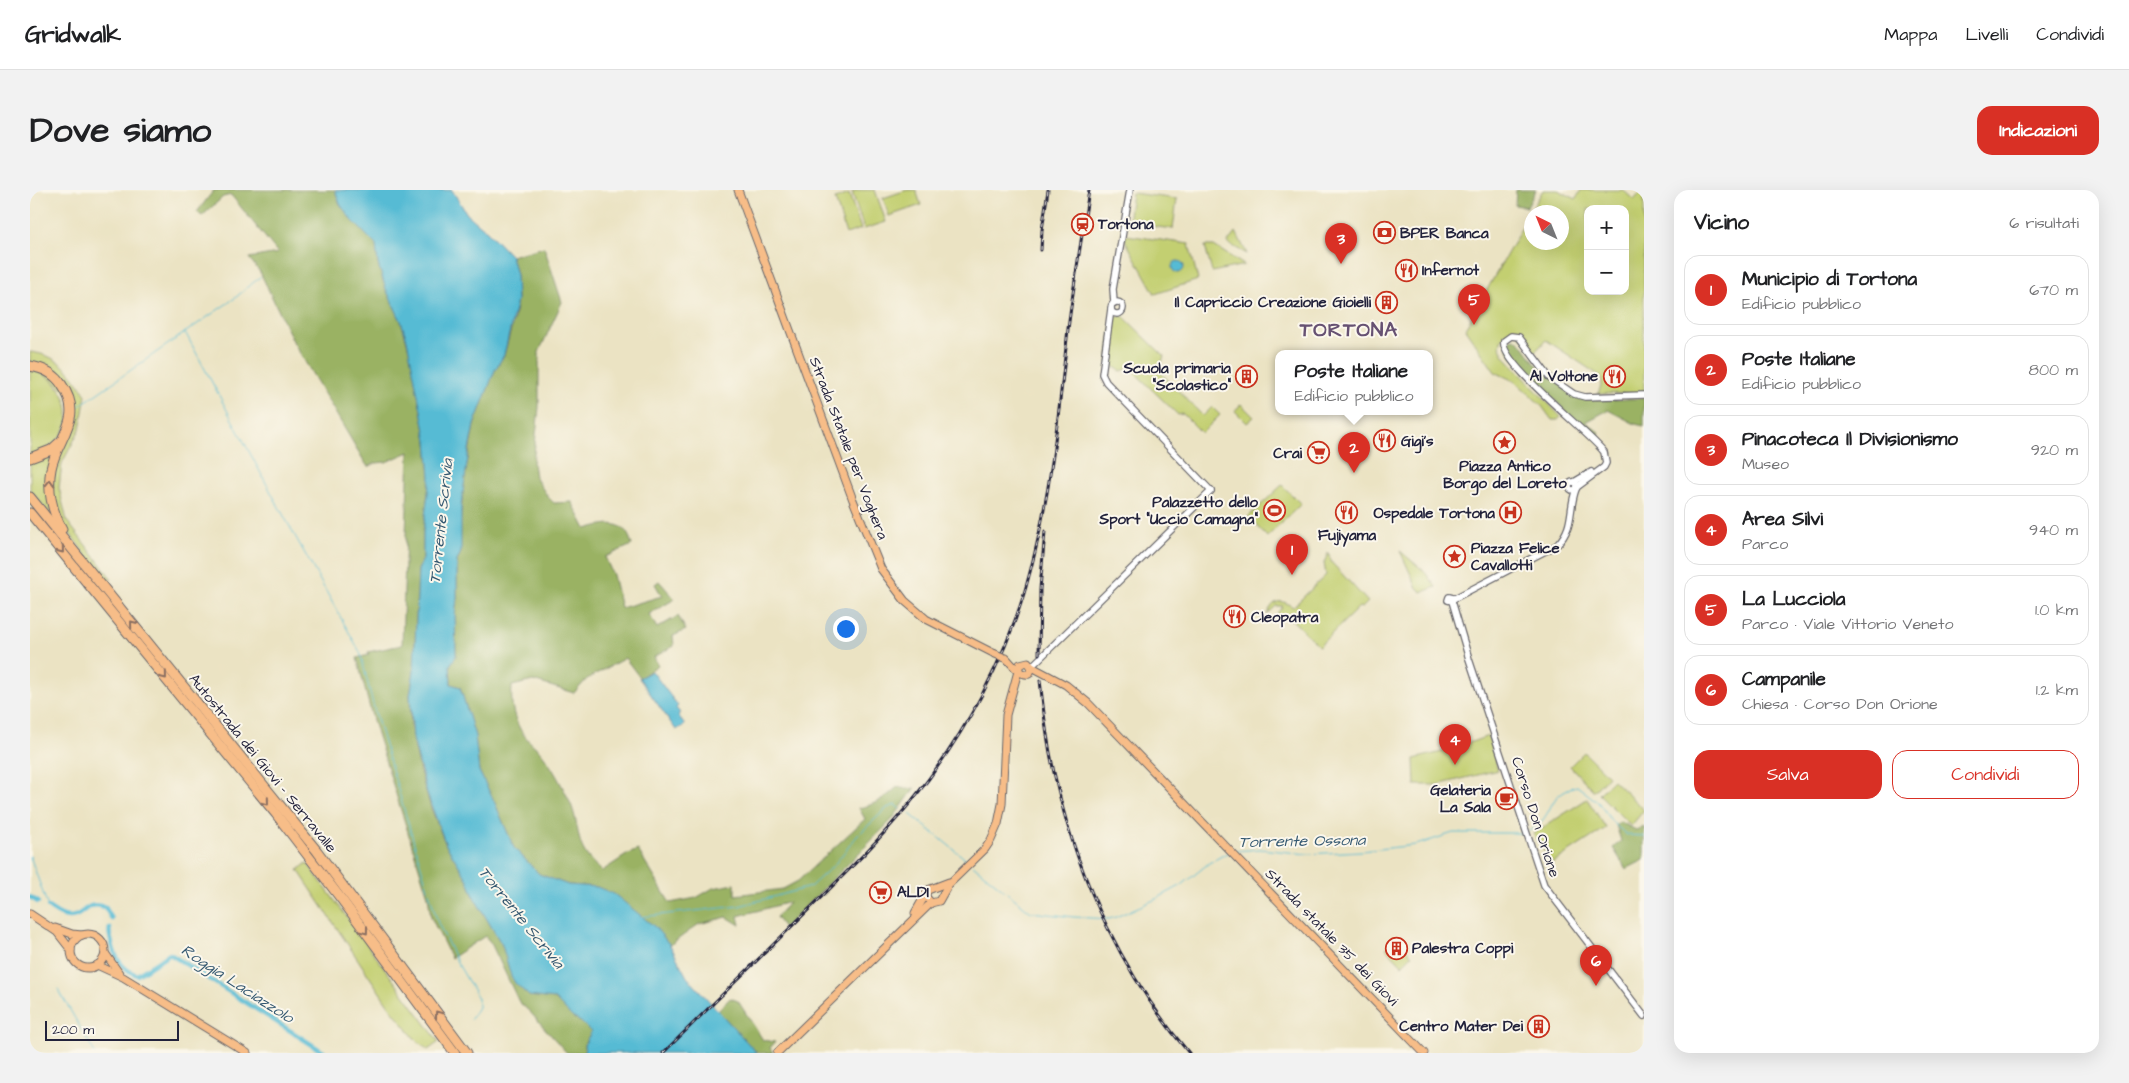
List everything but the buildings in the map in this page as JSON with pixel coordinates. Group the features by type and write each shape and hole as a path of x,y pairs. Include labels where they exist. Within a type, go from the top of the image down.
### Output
{"highway":[{"path":"30,366 52,374 67,391 70,400 71,419 51,468 50,491 58,522 69,545"},
{"path":"30,458 51,450 63,439"},
{"name":"Autostrada dei Giovi - Serravalle","path":"30,497 317,851 467,1053"},
{"name":"Autostrada dei Giovi - Serravalle","path":"30,513 287,828 455,1053"}],"main road":[{"name":"Strada Statale per Voghera","path":"738,190 859,518 881,569 905,601 926,619 1006,658 1029,664"},
{"name":"Strada Statale per Voghera","path":"1006,658 1027,675"},
{"path":"778,1053 902,930 929,900 928,890 939,891 967,868 991,840 998,824 1002,804 1004,725 1015,688 1019,666 1029,664 1027,675 1015,688"},
{"name":"Strada statale 35 dei Giovi","path":"1029,664 1080,695 1424,1053"},
{"name":"Strada statale 35 dei Giovi","path":"1027,675 1048,676"},
{"path":"929,900 939,901 939,891"},
{"path":"30,914 50,926 72,934 91,934 99,938 104,944 105,953 111,964 123,977"},
{"path":"50,926 63,938 71,950 73,959 80,966 89,968 97,965 101,962 105,953"},
{"path":"71,950 74,941 82,935"},
{"path":"97,965 123,977 247,1053"}],"street":[{"path":"1029,664 1044,654 1211,491 1106,382 1102,374 1130,190"},
{"name":"Corso Don Orione","path":"1644,395 1585,397 1574,394 1549,377 1519,337 1511,336 1504,341 1503,346 1506,353 1548,398 1601,449 1606,460 1604,467 1574,487 1571,520 1563,539 1557,545 1452,600 1523,825 1544,885 1644,1016"}],"green space":[{"path":"214,190 335,190 340,204 376,245 378,264 386,289 401,321 410,353 427,441 430,477 423,532 423,559 418,570 414,671 410,695 411,729 420,772 431,808 446,845 468,880 474,897 502,945 515,983 529,996 556,999 572,1017 581,1022 591,1032 584,1045 585,1053 567,1053 519,1002 491,943 485,936 451,958 431,917 428,896 374,724 357,658 369,655 368,652 402,645 409,452 368,467 294,343 260,272 249,258 278,253 231,195 223,197 202,216 197,212"},
{"path":"875,190 886,222 864,229 852,192"},
{"path":"907,190 916,190 921,205 889,216 883,198"},
{"path":"1516,190 1536,190 1528,205 1515,205"},
{"path":"1543,190 1558,190 1576,199 1581,190 1623,190 1634,200 1642,191 1644,193 1644,393 1598,394 1602,383 1600,376 1546,340 1534,353 1526,341 1517,333 1503,337 1501,348 1503,354 1561,417 1558,420 1552,420 1541,405 1516,382 1495,372 1465,329 1524,224 1524,250 1569,250 1569,205 1535,205"},
{"path":"1132,193 1177,199 1173,229 1128,223"},
{"path":"849,194 861,229 846,234 835,199"},
{"path":"1236,232 1247,254 1227,243"},
{"path":"1126,235 1189,244 1198,280 1155,294 1125,240"},
{"path":"1205,246 1214,246 1244,265 1212,272"},
{"path":"544,247 562,302 539,352 539,407 533,463 535,477 554,503 572,502 586,529 608,524 620,526 629,536 632,545 605,557 613,575 621,608 662,596 655,584 659,581 675,599 649,614 657,628 678,616 686,630 673,636 674,646 654,657 658,665 640,678 625,658 587,679 574,693 533,681 512,686 513,712 523,734 543,755 562,786 572,807 580,842 587,856 602,871 628,854 638,850 670,903 696,898 713,888 735,884 735,895 783,889 798,881 865,819 859,808 880,800 897,787 915,788 891,821 784,928 776,917 790,902 738,916 740,925 727,917 699,924 670,945 655,927 597,887 568,885 539,874 514,848 479,771 475,736 460,687 451,684 450,665 456,656 457,561 461,552 459,536 464,482 474,425 495,370 504,355 514,319 517,300 516,275 511,256"},
{"path":"1123,316 1164,356 1159,371 1203,416 1212,407 1220,415 1202,433 1183,414 1178,415 1130,368 1121,371 1107,363 1113,317"},
{"path":"1514,338 1520,342 1537,365 1577,397 1611,400 1644,398 1644,426 1635,424 1608,410 1586,422 1600,433 1596,438 1579,425 1513,358 1506,342"},
{"path":"30,352 57,361 75,379 86,395 80,429 62,463 59,488 67,521 112,579 106,582 62,523 52,492 57,459 74,426 75,405 72,395 30,363"},
{"path":"30,370 49,378 57,385 67,404 68,414 67,424 59,438 47,448 30,455"},
{"path":"1241,404 1254,417 1247,423 1235,411"},
{"path":"55,450 51,515 30,489 30,461"},
{"name":"Palazzetto dello Sport \"Uccio Camagna\"","path":"1282,485 1301,504 1267,537 1248,517"},
{"path":"1400,551 1424,571 1436,587 1422,592 1417,588"},
{"path":"1328,553 1332,563 1368,602 1362,608 1359,607 1319,646 1291,619 1274,617 1283,606 1276,606 1267,615 1272,606 1277,602 1284,602 1293,607 1326,575 1324,563"},
{"path":"1488,736 1498,770 1437,785 1415,785 1414,759 1450,750"},
{"path":"1584,752 1608,776 1594,791 1570,766"},
{"path":"1613,780 1644,810 1631,826 1599,794"},
{"path":"1587,799 1606,828 1552,863 1533,834"},
{"path":"1620,822 1636,830 1644,826 1644,860 1626,869 1613,848 1621,841 1616,825"},
{"path":"307,863 439,1042 428,1050 415,1039 389,1006 298,870"},
{"name":"Palestra Coppi","path":"1396,939 1412,955 1402,965 1386,948"},
{"path":"730,998 738,1001 763,1040 775,1042 770,1048 773,1053 757,1053 718,1011"}],"water":[{"name":"Torrente Scrivia","path":"335,190 452,190 467,214 511,256 516,275 517,300 504,355 495,370 474,425 461,506 461,552 457,561 455,614 456,656 450,665 451,684 460,687 475,736 479,771 514,848 539,874 568,885 597,887 614,894 655,927 670,945 687,977 757,1053 585,1053 584,1045 591,1032 581,1022 572,1017 555,999 529,996 515,983 511,976 502,945 474,897 468,880 446,845 427,794 413,739 410,695 414,671 418,570 423,559 423,532 430,477 427,441 407,340 401,321 386,289 378,264 376,245 350,218 340,204"},
{"path":"1178,261 1184,267 1178,273 1172,267"},
{"path":"652,671 678,706 676,708 680,713 678,715 685,725 676,730 639,678"}],"waterway":[{"path":"79,406 235,298 260,277"},
{"path":"185,332 280,509 360,652 375,712 438,923 458,964 478,998 478,1007 471,1019"},
{"name":"Torrente Ossona","path":"1529,831 1544,819 1560,794 1577,786 1598,802 1613,823 1627,835 1644,836"},
{"name":"Torrente Ossona","path":"641,917 739,906 810,887 834,865 857,836 887,808 895,805 900,809"},
{"name":"Torrente Ossona","path":"910,814 968,861"},
{"name":"Torrente Ossona","path":"1235,851 1260,849 1307,854 1361,851 1416,845 1453,833 1523,833"},
{"name":"Torrente Ossona","path":"973,865 1031,912 1109,919 1156,899 1182,885 1209,863 1229,852"},
{"path":"30,856 48,907"},
{"name":"Roggia Laciazzolo","path":"30,897 38,902"},
{"name":"Roggia Laciazzolo","path":"48,907 60,915 69,917 89,907 98,905 105,907 112,919"},
{"name":"Roggia Laciazzolo","path":"110,928 109,932 117,959 131,972 137,975 170,954 325,1053"},
{"path":"58,989 95,1053"}],"railway":[{"path":"1041,250 1048,190"},
{"path":"663,1053 851,868 896,820 949,751 997,664 1021,603 1044,512 1054,452 1070,312 1089,190"},
{"path":"1039,654 1040,589 1045,531"},
{"path":"1040,680 1054,772 1066,821 1078,857 1107,927 1125,961 1144,993 1189,1053"}],"place":[{"name":"Tortona","path":"1082,224"},
{"name":"BPER Banca","path":"1384,233"},
{"name":"Pinacoteca Il Divisionismo","path":"1341,264"},
{"name":"Infernot","path":"1406,270"},
{"name":"Il Capriccio Creazione Gioielli","path":"1387,302"},
{"name":"La Lucciola","path":"1474,325"},
{"name":"Al Voltone","path":"1614,376"},
{"name":"Scuola primaria \"Scolastico\"","path":"1247,377"},
{"name":"Gigi's","path":"1385,441"},
{"name":"Piazza Antico Borgo del Loreto","path":"1505,443"},
{"name":"Crai","path":"1318,453"},
{"name":"Poste Italiane","path":"1354,473"},
{"name":"Palazzetto dello Sport \"Uccio Camagna\"","path":"1274,511"},
{"name":"Fujiyama","path":"1347,512"},
{"name":"Ospedale Tortona","path":"1511,513"},
{"name":"Piazza Felice Cavallotti","path":"1455,557"},
{"name":"Municipio di Tortona","path":"1292,575"},
{"name":"Cleopatra","path":"1235,617"},
{"name":"Area Silvi","path":"1455,765"},
{"name":"Gelateria La Sala","path":"1507,799"},
{"name":"ALDI","path":"881,892"},
{"name":"Palestra Coppi","path":"1396,948"},
{"name":"Campanile","path":"1596,986"},
{"name":"Centro Mater Dei","path":"1539,1026"}],"district":[{"name":"TORTONA","path":"1349,329"}]}
